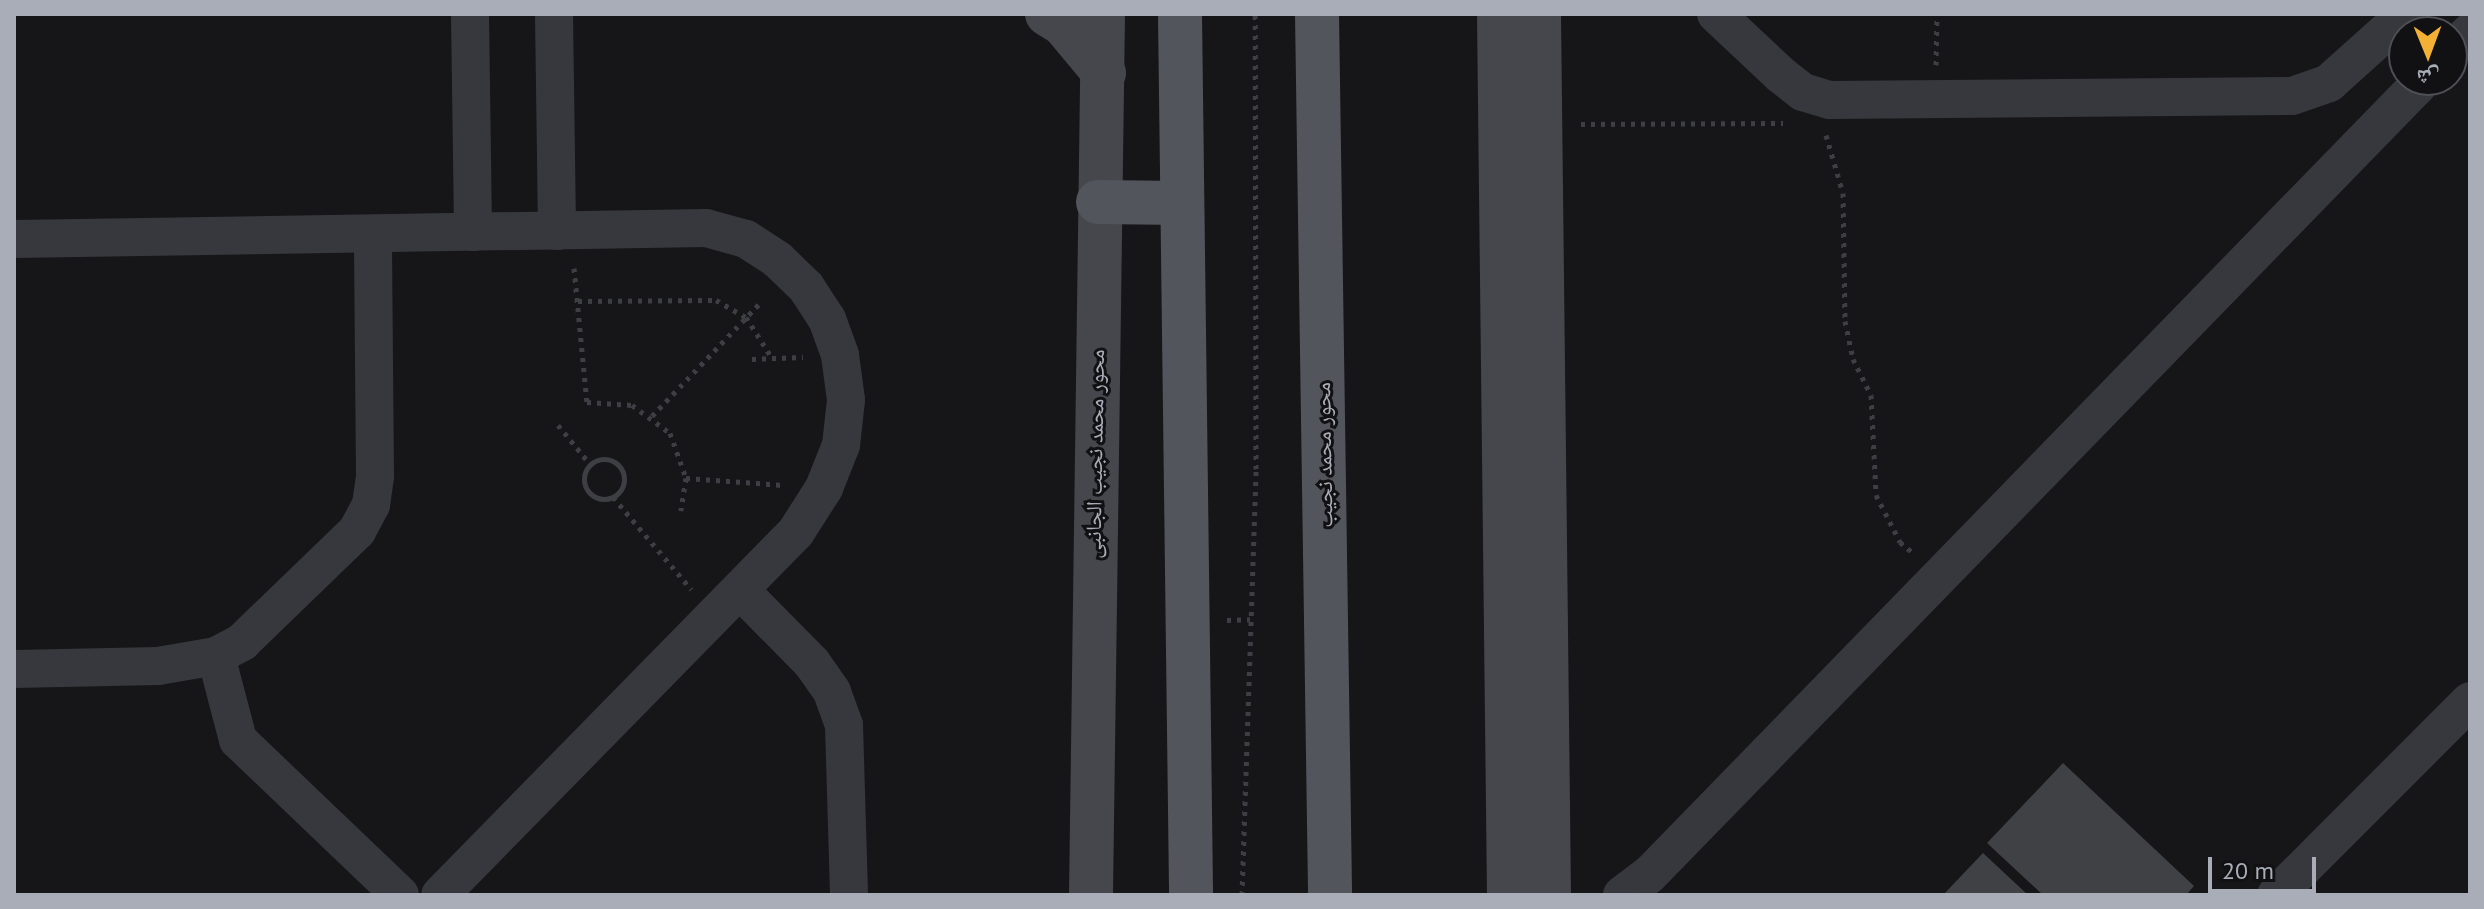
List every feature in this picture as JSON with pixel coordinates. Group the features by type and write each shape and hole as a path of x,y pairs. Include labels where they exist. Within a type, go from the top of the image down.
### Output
{"main road":[{"path":"1180,14 1191,895"},
{"name":"محور محمد نجيب","path":"1317,14 1330,895"},
{"path":"1098,202 1182,203"}],"street":[{"path":"470,14 473,232"},
{"path":"554,14 564,230"},
{"path":"1047,14 1063,24 1104,73"},
{"name":"محور محمد نجيب الجانبى","path":"1091,895 1098,202 1104,73 1103,14"},
{"path":"1499,14 1509,895"},
{"path":"1539,14 1549,895"},
{"path":"1716,14 1796,107 1829,100 2292,96 2329,83 2406,14"},
{"path":"1622,895 1649,875 2407,96"},
{"path":"14,239 706,228 746,239 806,287 827,319 840,355 845,415 841,445 824,488 796,532 440,895"},
{"path":"14,669 158,666 216,656 242,642 357,531 371,505 373,234"},
{"path":"728,604 812,663 832,692 844,725 849,895"},
{"path":"216,656 238,740 400,895"},
{"path":"2276,895 2470,701"}],"path":[{"path":"1242,895 1256,469 1255,14"},
{"path":"1936,99 1937,14"},
{"path":"1540,124 1796,107 1835,151 1843,193 1845,321 1853,359 1871,395 1876,495 1900,542 1941,576"},
{"path":"564,230 577,301 587,402 632,405 652,416 682,454 686,478 681,511"},
{"path":"577,301 699,297 746,317 772,358"},
{"path":"652,416 760,303"},
{"path":"752,359 840,355"},
{"path":"558,425 590,464"},
{"path":"608,459 623,472 624,481 613,497 604,499 587,490 585,472 590,464 608,459"},
{"path":"686,478 824,488"},
{"path":"613,497 728,604"},
{"path":"1222,620 1250,619"}],"building":[{"path":"2063,763 2194,886 2186,895 2043,895 1987,843"},
{"path":"1983,853 2028,895 1943,895"}]}
